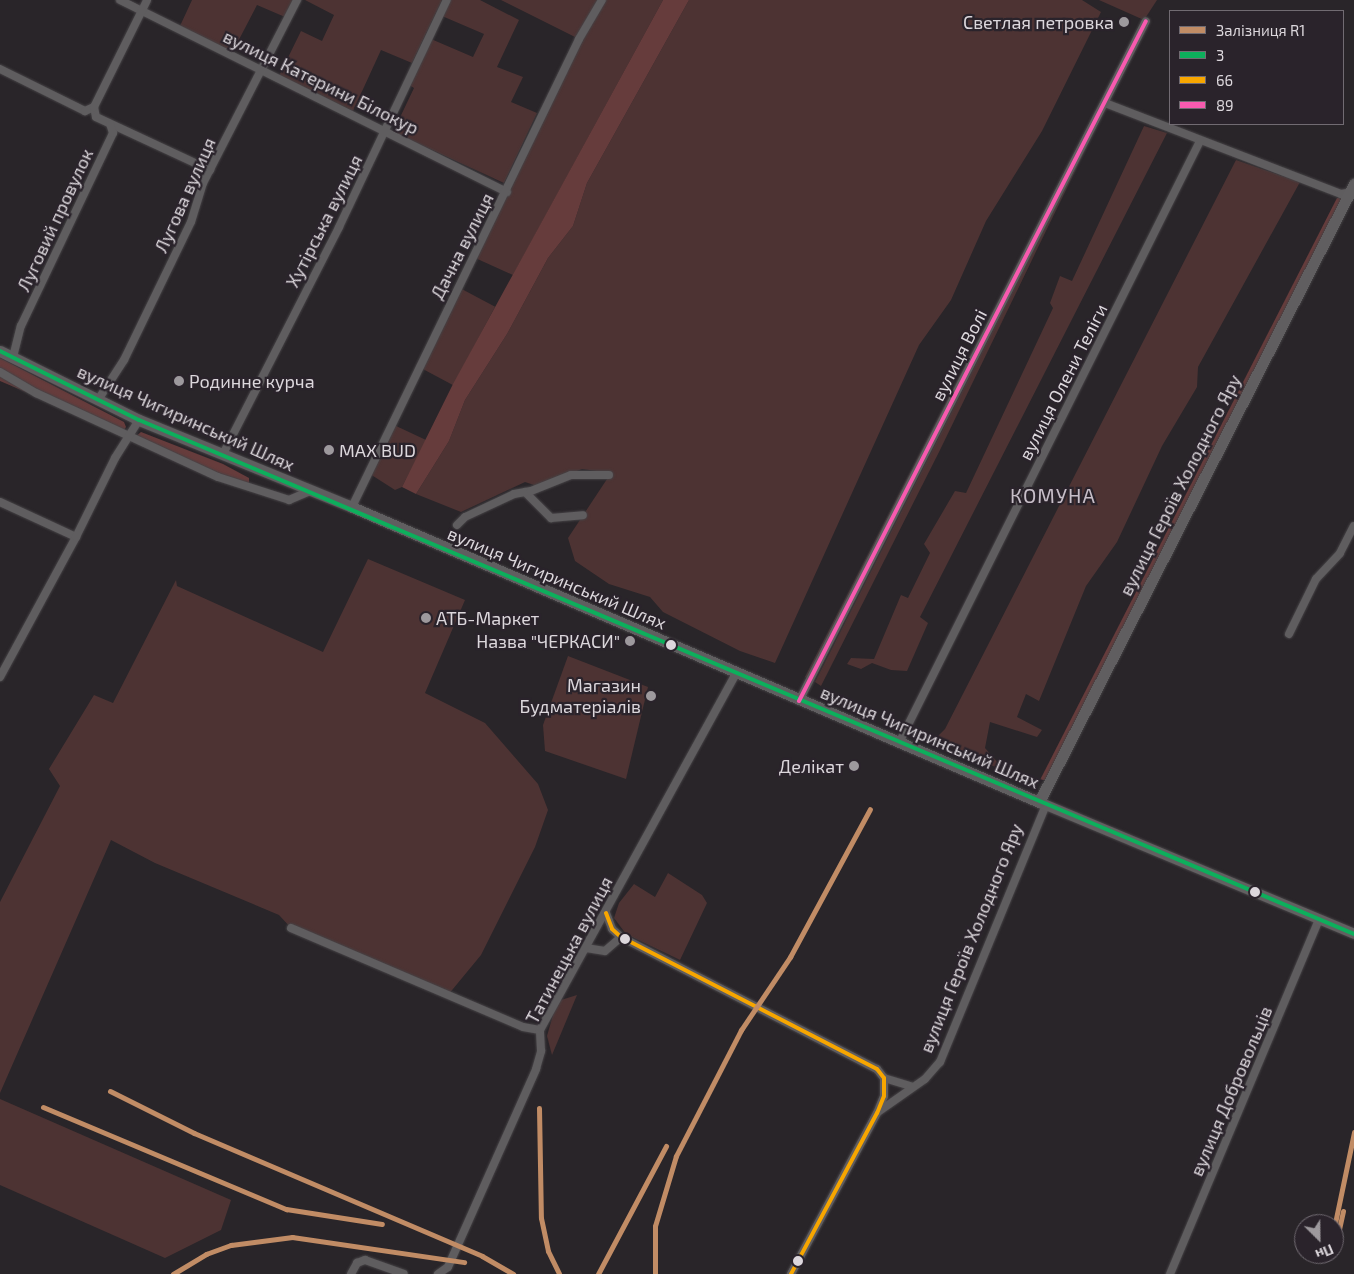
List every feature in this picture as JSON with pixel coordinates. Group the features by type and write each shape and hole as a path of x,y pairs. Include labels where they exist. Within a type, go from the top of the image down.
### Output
{"main road":[{"name":"вулиця Героїв Холодного Яру","path":"1042,803 1353,190"},
{"name":"вулиця Чигиринський Шлях","path":"0,350 139,420 223,454 308,492 352,507 799,701 1354,934"}],"street":[{"name":"вулиця Катерини Білокур","path":"120,0 264,69 507,192"},
{"path":"147,0 94,108 96,117 210,170"},
{"name":"Лугова вулиця","path":"98,400 124,360 191,222 210,170 264,69 297,0"},
{"name":"Хутірська вулиця","path":"223,454 385,131 447,0"},
{"name":"Дачна вулиця","path":"352,507 394,425 418,366 507,192 579,39 602,0"},
{"name":"вулиця Волі","path":"799,701 1146,22"},
{"path":"0,69 85,110 94,108"},
{"path":"1105,103 1341,194 1353,190"},
{"name":"Луговий провулок","path":"13,357 21,326 113,133 110,124"},
{"name":"вулиця Олени Теліги","path":"898,743 1200,141"},
{"path":"0,372 128,436 218,477 289,500 308,492"},
{"path":"0,677 128,436 139,420"},
{"path":"457,525 465,517 571,474 609,475"},
{"path":"525,492 551,518 583,515"},
{"path":"0,502 76,537"},
{"path":"1289,634 1316,579 1340,553 1354,526"},
{"name":"Татинецька вулиця","path":"438,1274 448,1267 536,1069 541,1051 540,1030 736,674"},
{"name":"вулиця Героїв Холодного Яру","path":"791,1274 877,1113 932,1072 942,1059 1042,803"},
{"path":"606,913 612,929 621,937 877,1069 884,1078 912,1087"},
{"name":"вулиця Добровольців","path":"1170,1274 1319,920"},
{"path":"291,928 523,1027 540,1030"},
{"path":"586,948 605,951 621,937"},
{"path":"877,1113 884,1096 884,1078"},
{"path":"351,1274 357,1263 365,1260 404,1274"}],"shaded area":[{"path":"192,0 293,0 285,17 257,5 232,53 180,26"},
{"path":"305,0 442,0 412,63 381,50 353,111 279,76 301,31 322,41 334,15"},
{"path":"451,0 480,0 519,20 497,67 523,77 511,102 537,113 504,183 393,132 414,88 409,85 431,39 473,57 484,34 442,16"},
{"path":"501,0 663,0 513,275 473,257 579,39"},
{"path":"663,0 689,0 587,183 573,226 548,258 507,334 465,400 449,441 416,494 402,487 453,384"},
{"path":"689,0 1082,0 1101,12 1042,131 986,221 951,300 919,345 775,663 740,651 663,612 650,597 609,584 575,561 568,538 611,473 582,469 537,486 525,482 461,512 416,494 449,441 465,400 507,334 548,258 573,226 587,183"},
{"path":"1099,0 1157,0 1144,20"},
{"path":"1138,29 809,679 805,677"},
{"path":"1105,109 940,450 821,686 815,682"},
{"path":"1144,126 1167,133 920,617 928,623 907,671 891,670 872,663 861,669 847,664 851,658 874,659 901,595 908,598 930,553 924,544 955,491 966,493 1053,308 1050,303 1060,276 1072,281"},
{"path":"1236,160 1300,182 1198,367 1197,387 1162,446 1117,542 1086,586 1039,701 1026,694 1017,717 1042,730 1037,737 990,722 985,748 1006,772 935,739 945,729"},
{"path":"1337,198 1343,198 1045,780 1040,780"},
{"path":"458,287 495,307 453,385 416,366"},
{"path":"0,358 124,422 126,427 122,433 0,381"},
{"path":"394,425 426,440 402,487 395,490 370,474"},
{"path":"141,432 223,464 249,478 249,486 134,438"},
{"path":"368,559 465,600 425,693 485,723 538,784 548,810 535,847 481,955 448,995 291,928 279,915 155,863 111,840 0,1093 0,902 60,786 49,769 94,695 113,703 176,580 177,586 323,652"},
{"path":"568,656 648,687 626,779 545,751 543,725"},
{"path":"668,873 702,895 707,903 680,960 626,934 614,918 619,903 634,884 655,897"},
{"path":"577,995 552,1055 547,1036 555,1008 561,1000"},
{"path":"0,1099 231,1200 221,1230 165,1258 0,1185"}],"rail line":[{"name":"R1","path":"655,1274 655,1226 676,1156 741,1030 790,957 870,809"},
{"name":"R1","path":"110,1091 194,1133 482,1256 513,1274"},
{"name":"R1","path":"43,1107 286,1209 382,1224"},
{"name":"R1","path":"539,1108 541,1218 548,1251 559,1274"},
{"name":"R1","path":"1337,1214 1354,1132"},
{"name":"R1","path":"598,1274 666,1146"},
{"name":"R1","path":"173,1274 206,1254 231,1245 292,1237 464,1262"}],"transit line":[{"name":"89","path":"799,701 1146,21"},
{"name":"3","path":"0,351 139,420 1354,934"},
{"name":"66","path":"606,913 612,929 621,937 877,1069 884,1078 884,1096 877,1113 791,1274"}],"place":[{"name":"Светлая петровка","path":"1124,22"},
{"name":"Родинне курча","path":"179,381"},
{"name":"MAX BUD","path":"329,450"},
{"name":"АТБ-Маркет","path":"426,618"},
{"name":"Назва \"ЧЕРКАСИ\"","path":"630,641"},
{"name":"Магазин Будматеріалів","path":"651,696"},
{"name":"Делікат","path":"854,766"}],"district":[{"name":"КОМУНА","path":"1053,495"}]}
